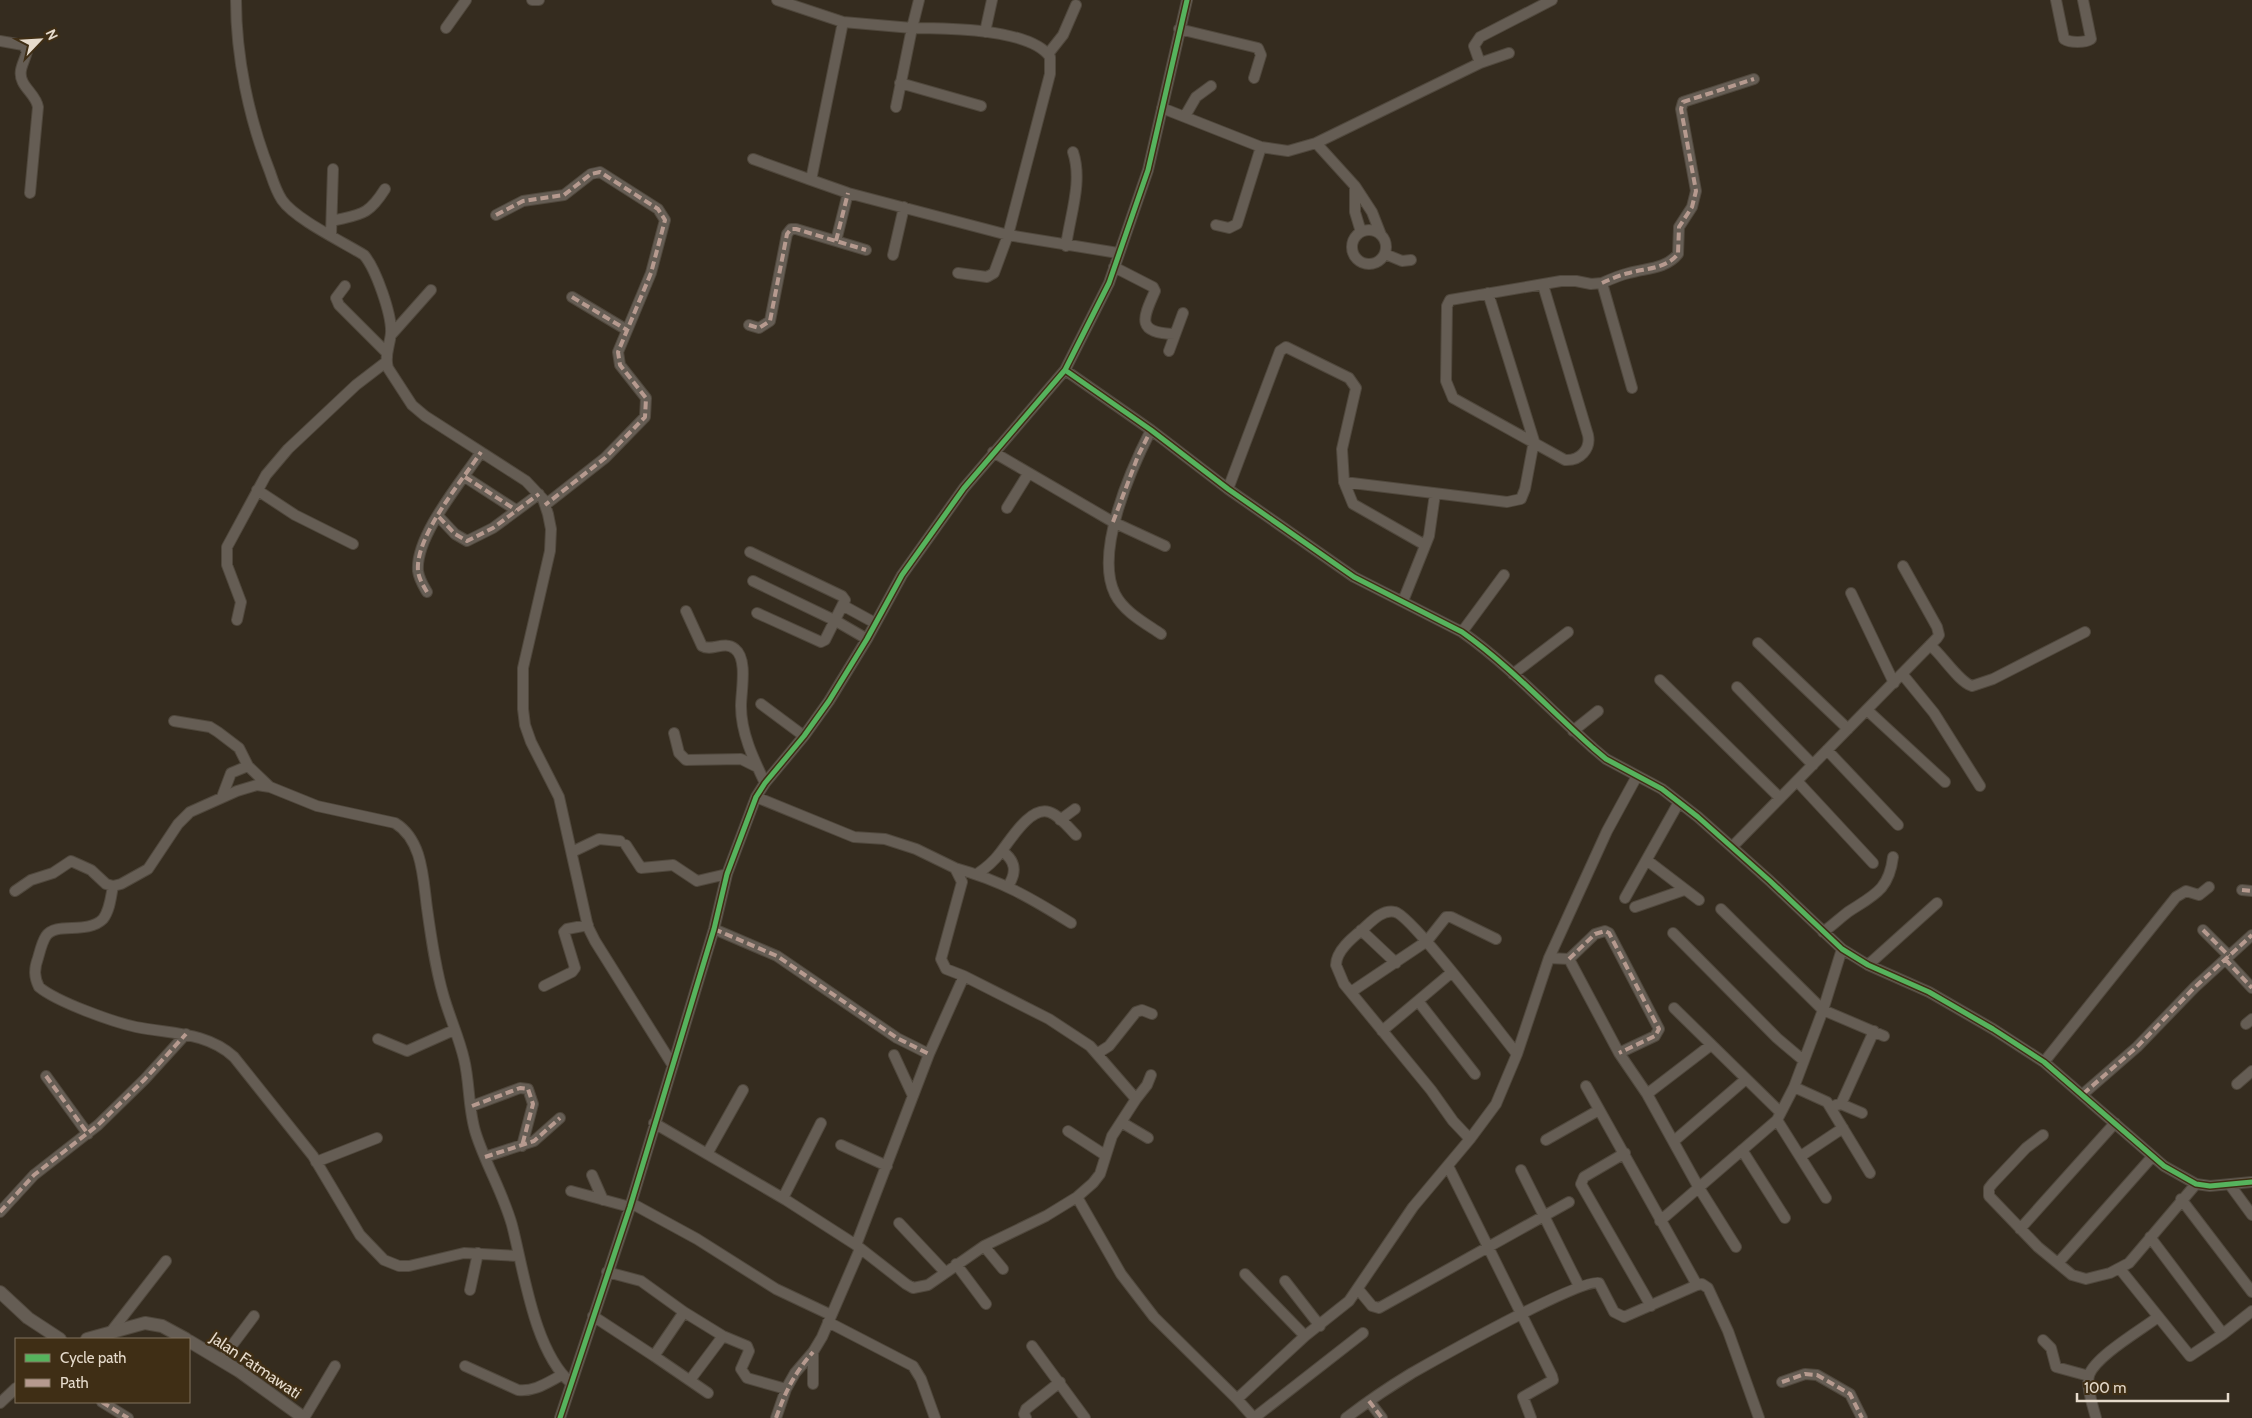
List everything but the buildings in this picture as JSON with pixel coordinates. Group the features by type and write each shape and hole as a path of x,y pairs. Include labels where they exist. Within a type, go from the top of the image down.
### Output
{"street":[{"path":"236,0 236,29 250,107 261,150 282,200 292,210 364,255 374,268 388,315 391,335 387,357 392,377 412,405 526,481 539,494 545,505 552,529 550,551 523,668 525,726 559,797 588,925 595,941 672,1064"},
{"path":"446,28 466,0"},
{"path":"532,0 539,0"},
{"path":"777,0 843,22 912,28 944,27 1011,37 1042,48 1048,54 1051,62 1050,74 1008,235 992,276 958,273"},
{"path":"896,107 919,0"},
{"path":"985,32 992,0"},
{"path":"560,1418 630,1205 714,929 727,874 756,797 829,701 867,639 902,575 993,452 1065,370 1109,283 1148,170 1186,0"},
{"path":"1480,63 1474,52 1474,46 1480,38 1552,0"},
{"path":"2056,0 2064,39 2068,42 2088,41 2090,39 2083,0"},
{"path":"1048,54 1063,35 1076,5"},
{"path":"812,180 843,22"},
{"path":"1179,29 1258,48 1261,55 1254,78"},
{"path":"0,41 23,45 27,51 21,75 24,85 34,97 38,107 30,193"},
{"path":"1162,108 1261,147 1288,151 1316,143 1480,63 1509,53"},
{"path":"1542,285 1590,442 1582,454 1570,460 1559,457 1534,441 1459,402 1448,388 1448,303 1453,298 1569,281 1591,284 1602,283 1630,272 1654,268 1670,261 1678,254 1679,227 1692,208 1696,191 1682,109 1683,102 1754,79"},
{"path":"900,84 981,106"},
{"path":"1185,116 1196,97 1211,86"},
{"path":"1316,143 1355,186 1372,212 1386,244 1385,254 1378,262 1367,264 1358,260 1352,250 1354,240 1361,232 1371,230 1381,235"},
{"path":"1216,224 1230,228 1237,224 1261,147"},
{"path":"1066,246 1077,184 1073,152"},
{"path":"753,159 848,193 1008,235 1118,253"},
{"path":"331,235 333,169"},
{"path":"496,215 523,201 564,195 591,174 600,172 658,209 665,220 651,273 620,347 618,359 623,370 646,398 645,417 605,458 545,505"},
{"path":"1355,186 1355,212 1361,232"},
{"path":"332,221 369,210 375,206 385,190"},
{"path":"836,241 848,193"},
{"path":"893,255 904,207"},
{"path":"749,326 759,328 770,321 789,231 796,229 866,250"},
{"path":"1385,254 1402,261 1411,260"},
{"path":"1114,267 1153,287 1154,290 1144,316 1145,323 1153,331 1175,334"},
{"path":"1602,283 1632,388"},
{"path":"345,286 336,298 339,305 387,357"},
{"path":"391,335 431,290"},
{"path":"1344,482 1517,502 1523,497 1534,441 1488,294"},
{"path":"572,297 627,330"},
{"path":"1169,351 1183,313"},
{"path":"1228,489 1280,351 1286,347 1350,378 1356,388 1342,449 1344,482 1353,504 1425,546"},
{"path":"237,620 241,602 227,565 227,547 257,490 266,475 288,449 387,357"},
{"path":"1065,370 1151,430 1228,489 1354,577 1462,632 1497,658 1573,731 1606,759 1662,789 1679,802 1732,847 1842,949 1868,965 1929,992 1994,1029 2044,1062 2083,1094 2152,1157 2175,1173 2196,1184 2252,1182"},
{"path":"1151,430 1138,456 1113,522 1109,568 1110,580 1115,595 1124,607 1161,634"},
{"path":"427,592 419,577 418,568 425,537 481,452"},
{"path":"993,452 1113,522 1165,546"},
{"path":"1007,508 1028,474"},
{"path":"465,477 516,510"},
{"path":"257,490 295,515 353,544"},
{"path":"439,517 455,534 467,541 492,528 539,494"},
{"path":"1403,601 1431,527 1435,494"},
{"path":"750,552 842,596 845,600 836,621 825,640 821,642 757,613"},
{"path":"1732,847 1903,675 1937,638 1939,632 1903,566"},
{"path":"1462,632 1504,575"},
{"path":"753,581 836,621 867,639"},
{"path":"1851,593 1894,684"},
{"path":"844,606 875,623"},
{"path":"686,611 702,646 706,648 724,645 738,653 742,663 741,725 765,783"},
{"path":"1513,674 1568,632"},
{"path":"1930,645 1944,658 1961,680 1972,686 1993,679 2085,632"},
{"path":"1758,643 1848,730"},
{"path":"1903,675 1934,713 1980,786"},
{"path":"1660,680 1780,798"},
{"path":"1737,687 1813,765"},
{"path":"761,704 804,736"},
{"path":"1867,710 1945,782"},
{"path":"1573,731 1598,711"},
{"path":"174,721 210,727 218,732 239,748 248,766 270,787 317,806 395,823 408,833 414,842 420,865 442,992 464,1057 476,1132 504,1202 518,1256 544,1340 562,1375 572,1382"},
{"path":"674,733 678,752 686,760 741,759 757,767"},
{"path":"1827,750 1898,824"},
{"path":"222,797 232,773 248,766"},
{"path":"1237,1398 1305,1336 1320,1326 1358,1289 1413,1207 1470,1139 1496,1104 1517,1054 1549,958 1607,831 1637,776"},
{"path":"1797,781 1873,863"},
{"path":"15,891 31,880 53,873 71,861 82,865 106,884 113,886 136,877 148,869 178,824 190,812 247,787 270,787"},
{"path":"756,797 854,837 885,839 916,849 955,868 1008,886 1071,923"},
{"path":"1625,898 1648,861 1679,802"},
{"path":"1060,820 1075,809"},
{"path":"977,874 1002,851 1013,834 1038,813 1047,811 1076,835"},
{"path":"572,852 600,839 623,843 641,868 672,865 698,881 727,874"},
{"path":"1002,851 1013,863 1014,871 1008,886"},
{"path":"1824,932 1850,911 1875,895 1889,878 1893,857"},
{"path":"1648,861 1699,900"},
{"path":"955,868 962,882 962,889 941,959 946,968 1049,1019 1098,1053 1136,1099"},
{"path":"113,886 104,918 96,924 81,928 58,929 49,932 45,937 35,967 37,982 44,991 122,1023 186,1034 206,1039 222,1046 234,1057 316,1162 360,1235 384,1260 392,1264 409,1266 453,1254 478,1253 518,1256"},
{"path":"2044,1062 2176,896 2186,891 2200,895 2209,888"},
{"path":"1635,907 1684,890"},
{"path":"1868,965 1937,903"},
{"path":"1721,909 1823,1010 1884,1036"},
{"path":"1470,1139 1459,1128 1338,975 1336,960 1340,952 1361,930 1380,915 1396,912 1403,916 1428,941 1451,973 1517,1054"},
{"path":"1351,992 1428,941 1446,917 1496,939"},
{"path":"544,986 572,972 575,968 564,932 567,929 588,925"},
{"path":"714,929 777,956 897,1038 929,1054"},
{"path":"1361,930 1396,963"},
{"path":"2203,930 2252,988"},
{"path":"1549,958 1569,959 1595,934 1605,931 1609,933 1659,1029 1655,1036 1619,1053"},
{"path":"1674,933 1777,1038 1803,1060"},
{"path":"2083,1094 2137,1047 2195,987 2252,935"},
{"path":"1660,1221 1778,1116 1794,1087 1823,1010 1842,949"},
{"path":"1569,959 1619,1053 1647,1094 1699,1188 1736,1247"},
{"path":"1382,1031 1451,973"},
{"path":"776,1418 786,1389 795,1373 813,1352 829,1318 858,1247 929,1054 964,976"},
{"path":"1418,1002 1475,1074"},
{"path":"1674,1008 1746,1079 1778,1116 1826,1198"},
{"path":"1098,1053 1110,1046 1136,1012 1142,1010 1152,1014"},
{"path":"378,1039 407,1051 454,1030"},
{"path":"1870,1173 1843,1128 1835,1105 1874,1031"},
{"path":"0,1212 34,1175 88,1134 146,1079 186,1034"},
{"path":"1647,1094 1711,1044"},
{"path":"894,1055 913,1096"},
{"path":"2237,1084 2252,1071"},
{"path":"654,1123 783,1198 858,1247 913,1288 928,1285 984,1246 1046,1216 1077,1197 1093,1183 1100,1174 1105,1155 1121,1122 1147,1085 1151,1075"},
{"path":"46,1076 88,1134"},
{"path":"1674,1141 1746,1079"},
{"path":"1586,1086 1697,1284"},
{"path":"1794,1087 1835,1105 1862,1113"},
{"path":"472,1106 520,1088 528,1089 533,1104 522,1146"},
{"path":"708,1154 743,1090"},
{"path":"1546,1140 1599,1110"},
{"path":"485,1157 534,1141 560,1118"},
{"path":"1121,1122 1148,1138"},
{"path":"783,1198 821,1123"},
{"path":"2020,1229 2115,1123"},
{"path":"1801,1156 1843,1128"},
{"path":"1068,1131 1105,1155"},
{"path":"2043,1135 2026,1148 1989,1188 1991,1200 2020,1229 2072,1275 2086,1279 2120,1269 2129,1263 2181,1199 2196,1184"},
{"path":"316,1162 377,1138"},
{"path":"841,1145 887,1166"},
{"path":"1742,1150 1785,1218"},
{"path":"1625,1153 1584,1177 1581,1184 1651,1306"},
{"path":"2058,1263 2152,1157"},
{"path":"1448,1166 1489,1245 1553,1378 1550,1383 1523,1397 1531,1418"},
{"path":"1521,1170 1579,1286"},
{"path":"592,1175 603,1200"},
{"path":"2230,1184 2252,1215"},
{"path":"571,1191 630,1205 697,1239 776,1289 913,1366 921,1379 935,1418"},
{"path":"1077,1197 1121,1274 1154,1317 1237,1398 1254,1418 1364,1333"},
{"path":"2181,1199 2252,1292"},
{"path":"1358,1289 1372,1306 1379,1308 1569,1202"},
{"path":"899,1224 945,1272"},
{"path":"2150,1237 2223,1334"},
{"path":"984,1246 1003,1270"},
{"path":"470,1290 478,1253"},
{"path":"110,1333 166,1261"},
{"path":"956,1264 986,1304"},
{"path":"2120,1269 2190,1356 2252,1312"},
{"path":"607,1272 641,1281 722,1336 744,1344 749,1348 741,1369 745,1377 786,1389"},
{"path":"1245,1274 1305,1336"},
{"path":"1284,1281 1320,1326"},
{"path":"1346,1418 1369,1400 1411,1374 1522,1314 1579,1286 1594,1281 1599,1283 1614,1312 1620,1317 1651,1306 1697,1284 1702,1284 1708,1288 1728,1331 1760,1418"},
{"path":"0,1292 28,1318 58,1338"},
{"path":"654,1356 684,1312"},
{"path":"221,1360 254,1316"},
{"path":"593,1316 708,1393"},
{"path":"2096,1418 2089,1376 2093,1368 2107,1353 2158,1317"},
{"name":"Jalan Fatmawati","path":"92,1338 135,1324 153,1323 184,1338"},
{"path":"690,1380 722,1336"},
{"path":"2043,1340 2052,1350 2056,1367 2089,1376"},
{"name":"Jalan Fatmawati","path":"190,1341 221,1360 304,1418"},
{"path":"1032,1346 1085,1418"},
{"path":"813,1352 813,1384"},
{"path":"304,1418 335,1366"},
{"path":"465,1366 518,1390 527,1391 562,1375"},
{"path":"1782,1382 1805,1374 1817,1375 1850,1394 1862,1418"},
{"path":"1026,1418 1024,1414 1026,1409 1060,1382"},
{"path":"0,1403 15,1389"},
{"path":"1369,1400 1382,1418"},
{"path":"104,1403 128,1418"}],"marked path":[{"path":"1602,283 1616,277 1668,263 1678,254 1679,227 1692,207 1696,191 1681,109 1683,102 1754,79"},
{"path":"496,215 523,201 564,195 591,174 600,172 658,209 665,220 651,273 618,352 620,365 646,398 645,417 605,458 545,505"},
{"path":"836,241 848,193"},
{"path":"749,325 759,328 770,321 787,234 791,229 866,250"},
{"path":"572,297 627,330"},
{"path":"1113,522 1138,456 1151,430"},
{"path":"427,592 418,571 419,557 424,542 441,509 481,452"},
{"path":"465,477 516,510"},
{"path":"439,517 455,534 467,541 493,528 539,494"},
{"path":"2242,890 2252,891"},
{"path":"714,929 777,956 897,1038 929,1054"},
{"path":"2203,930 2229,956"},
{"path":"1569,959 1595,934 1605,931 1609,933 1659,1029 1655,1036 1619,1053"},
{"path":"2083,1094 2137,1047 2195,987 2252,935"},
{"path":"2225,959 2252,988"},
{"path":"0,1212 34,1175 98,1125 145,1079 186,1034"},
{"path":"46,1076 88,1134"},
{"path":"472,1106 520,1088 528,1089 533,1104 522,1146"},
{"path":"485,1157 534,1141 560,1118"},
{"path":"776,1418 791,1383 813,1352"},
{"path":"1782,1382 1805,1374 1817,1375 1850,1394 1862,1418"},
{"path":"1369,1401 1382,1418"},
{"path":"104,1403 128,1418"}],"cycle path":[{"path":"560,1418 630,1207 714,929 727,874 756,797 829,701 867,639 902,575 964,488 1065,370 1109,283 1148,170 1187,0"},
{"path":"1065,370 1151,430 1228,489 1354,577 1462,632 1480,645 1606,759 1662,789 1698,817 1842,949 1868,965 1929,992 1993,1029 2044,1062 2164,1166 2196,1184 2210,1186 2252,1182"}]}
